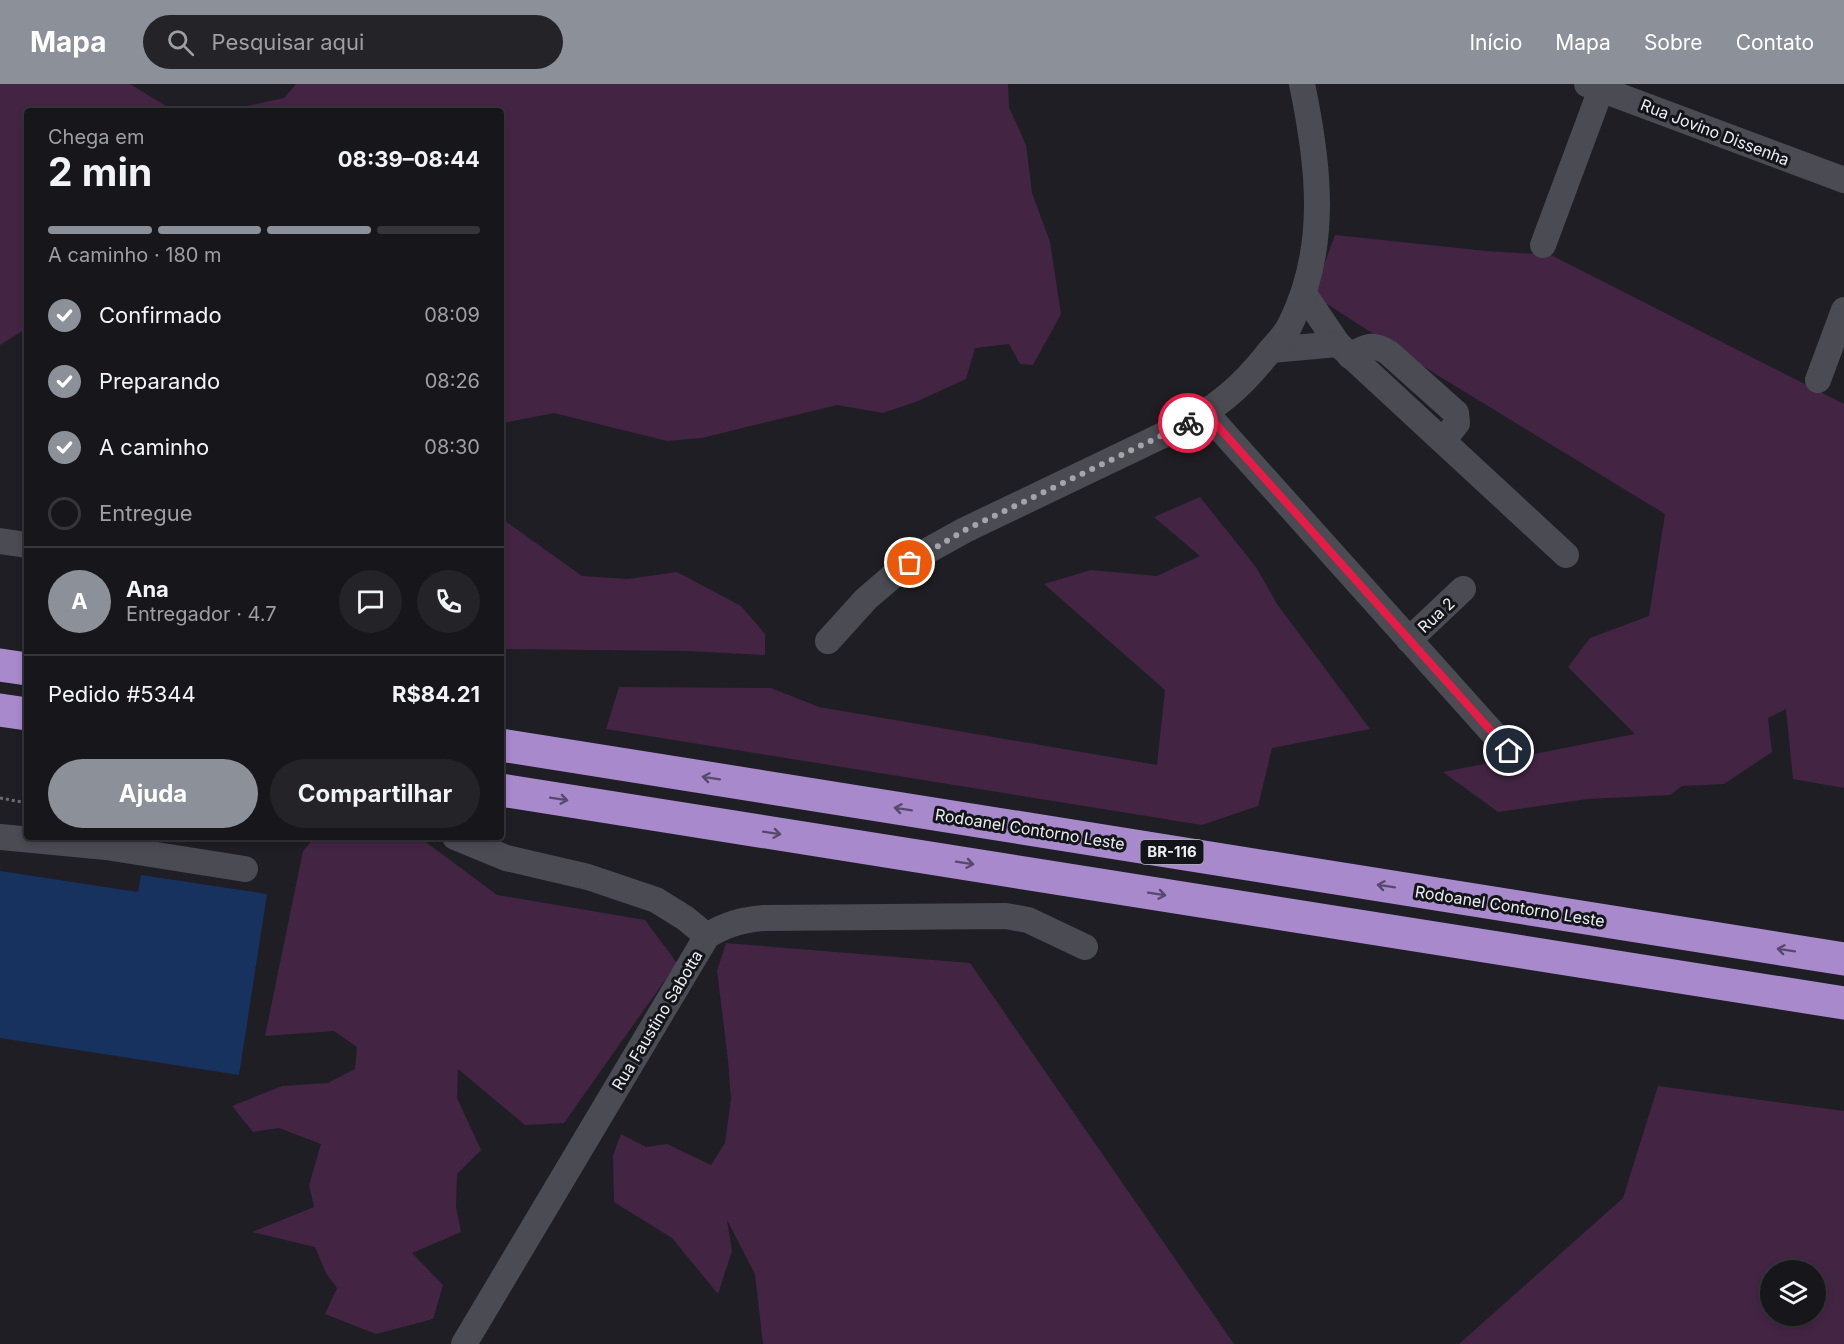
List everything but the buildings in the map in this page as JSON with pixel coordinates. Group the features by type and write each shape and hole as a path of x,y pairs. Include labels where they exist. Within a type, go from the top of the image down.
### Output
{"highway":[{"path":"0,665 24,669"},
{"path":"0,710 24,714"},
{"name":"Rodoanel Contorno Leste","path":"504,745 1844,959"},
{"path":"504,790 1844,1003"}],"street":[{"path":"828,641 866,599 927,551 974,525 1206,413 1246,381 1289,327 1304,294 1314,260 1318,222 1317,182 1302,84"},
{"path":"1543,245 1597,86"},
{"name":"Rua Jovino Dissenha","path":"1597,86 1844,180"},
{"path":"1304,294 1344,350 1566,555"},
{"path":"1818,380 1844,310"},
{"path":"1271,350 1344,350"},
{"path":"1206,413 1509,751"},
{"path":"0,541 24,545"},
{"name":"Rua 2","path":"1409,640 1463,590"},
{"path":"0,837 24,839"},
{"path":"32,840 106,847 245,869"},
{"path":"462,840 506,858 588,877 656,900 686,918 707,936"},
{"name":"Rua Faustino Sabotta","path":"464,1344 707,936 724,926 742,920 764,918 1006,916 1028,920 1085,947"}],"path":[{"path":"0,798 24,802"}],"shaded area":[{"path":"0,84 130,84 169,108 24,108 24,330 0,345"},
{"path":"296,84 1008,84 1009,107 1026,145 1032,193 1050,242 1061,314 1033,365 1020,364 1009,344 975,348 966,379 918,401 883,413 837,405 702,438 667,441 554,413 504,422 504,108 237,108 284,98"},
{"path":"1335,235 1486,251 1551,255 1844,404 1844,788 1793,779 1786,709 1768,718 1772,752 1724,784 1682,786 1670,795 1587,799 1498,812 1443,772 1635,734 1568,667 1590,638 1649,616 1665,514 1442,378 1313,295"},
{"path":"1200,497 1256,567 1277,604 1370,729 1272,748 1258,806 1202,825 606,729 619,687 771,688 819,707 1157,765 1165,690 1044,584 1091,570 1157,576 1200,556 1154,517"},
{"path":"504,520 582,576 628,579 677,572 741,606 765,634 765,655 687,651 504,649"},
{"path":"312,840 423,840 497,895 645,920 677,963 564,1123 525,1125 458,1069 457,1098 481,1150 457,1174 456,1207 461,1232 412,1253 443,1285 433,1319 376,1334 325,1314 337,1288 326,1273 315,1247 252,1232 314,1207 309,1185 321,1144 279,1128 253,1132 232,1106 282,1086 328,1083 355,1069 357,1047 334,1031 265,1036 303,851"},
{"path":"726,943 970,963 1234,1344 763,1344 755,1274 727,1220 732,1251 718,1294 672,1238 614,1202 613,1155 621,1134 646,1147 667,1144 711,1165 725,1143 731,1099 717,971"},
{"path":"1658,1086 1844,1111 1844,1344 1459,1344 1623,1198"}],"way so far":[{"path":"910,563 965,530 1188,423"}],"route":[{"path":"1188,423 1206,413 1509,751"}]}
